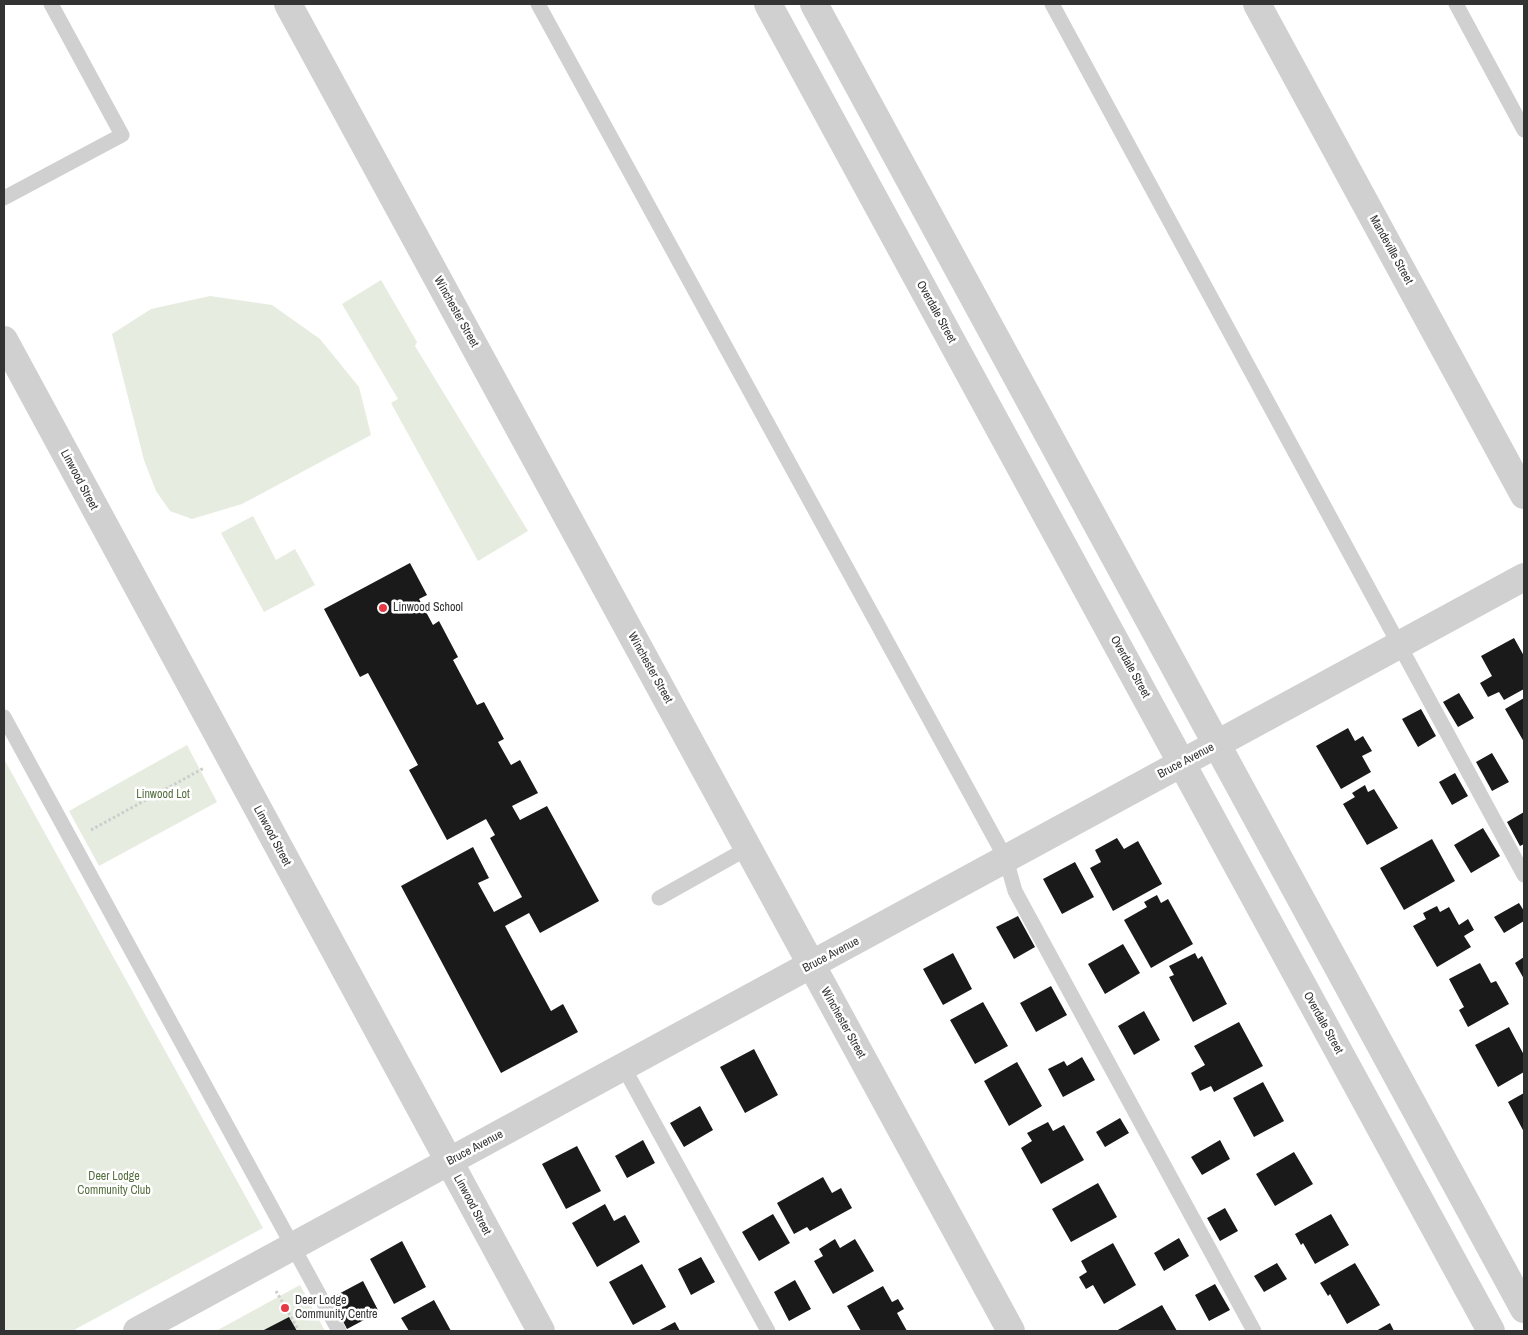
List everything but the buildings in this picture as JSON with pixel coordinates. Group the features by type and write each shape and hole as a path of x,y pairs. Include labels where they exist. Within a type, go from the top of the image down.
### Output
{"street":[{"name":"Winchester Street","path":"288,4 1011,1331"},
{"name":"Overdale Street","path":"768,4 1491,1331"},
{"path":"814,4 1524,1309"},
{"name":"Mandeville Street","path":"1257,4 1524,495"},
{"name":"Linwood Street","path":"4,340 541,1331"},
{"name":"Bruce Avenue","path":"137,1331 624,1068 1524,577"}],"lane":[{"path":"4,198 122,135 51,4"},
{"path":"538,4 1006,859 1015,891 1254,1331"},
{"path":"1052,4 1524,875"},
{"path":"1456,4 1524,130"},
{"path":"4,716 339,1331"},
{"path":"659,898 748,848"},
{"path":"624,1068 768,1331"}],"path":[{"path":"72,841 204,768"},
{"path":"276,1291 299,1331"}],"green space":[{"path":"381,280 417,342 415,346 528,531 478,561 391,403 398,399 342,304"},
{"path":"210,296 272,305 320,339 359,387 371,435 242,504 192,519 170,511 156,491 144,460 112,334 151,309"},
{"path":"253,516 276,560 295,549 315,585 264,612 221,533"},
{"name":"Linwood Lot","path":"187,745 217,802 99,866 69,811"},
{"name":"Deer Lodge Community Club","path":"4,759 263,1228 72,1331 4,1331"},
{"name":"Deer Lodge Community Centre","path":"300,1285 325,1331 216,1331"}],"place":[{"name":"Linwood School","path":"383,608"},
{"name":"Deer Lodge Community Centre","path":"285,1308"}]}
